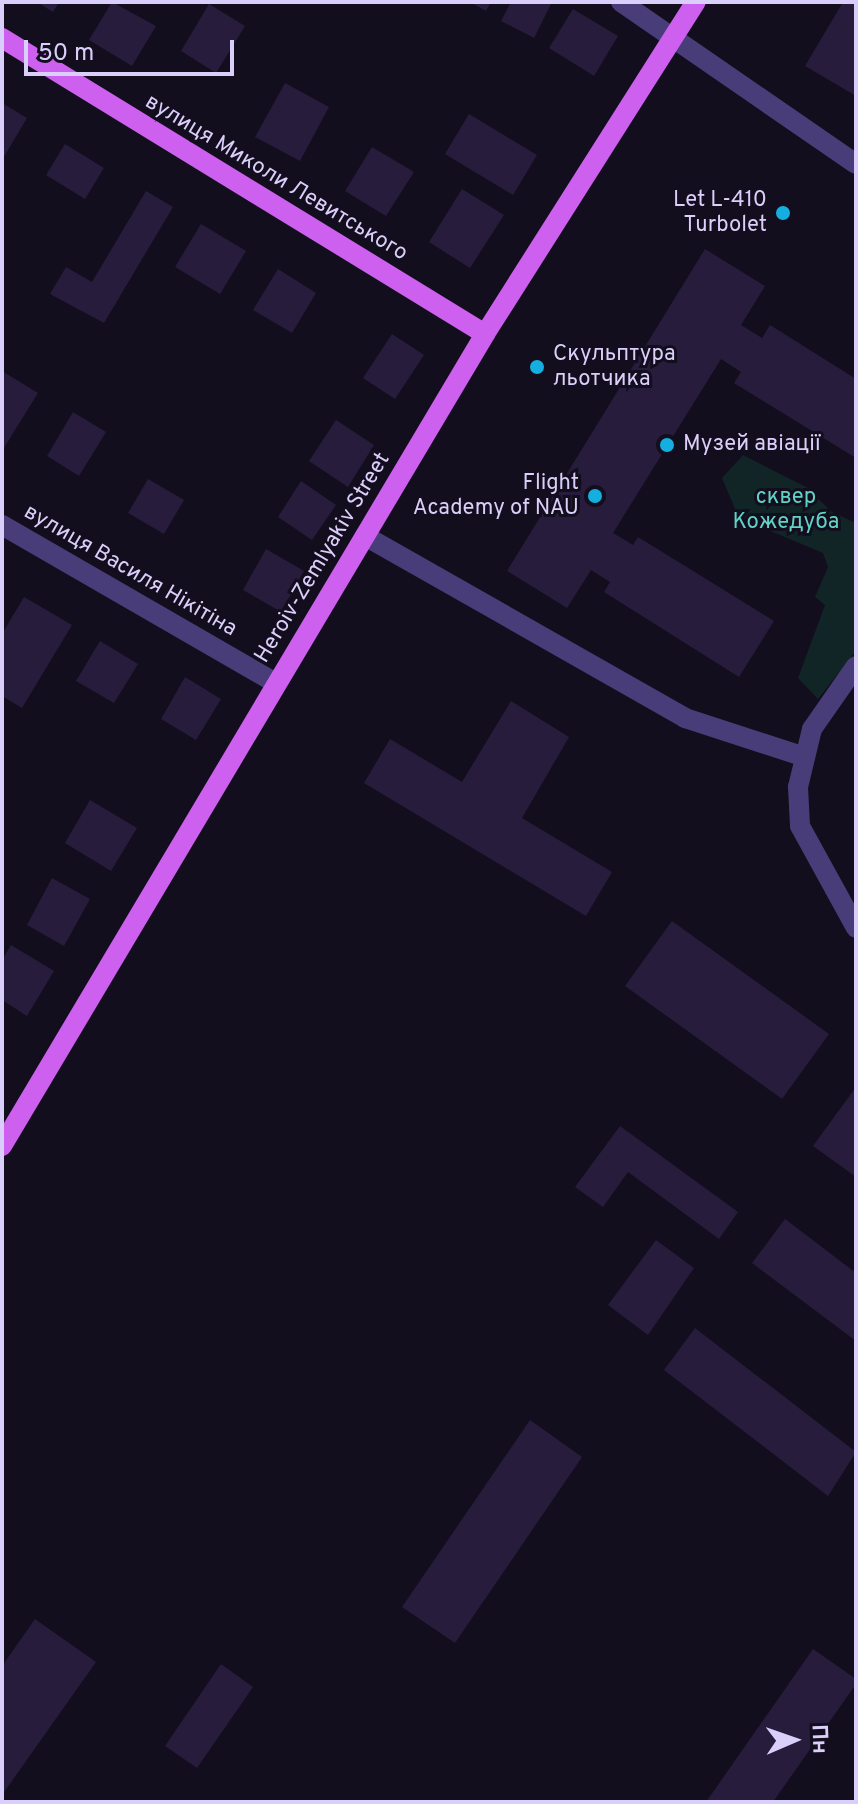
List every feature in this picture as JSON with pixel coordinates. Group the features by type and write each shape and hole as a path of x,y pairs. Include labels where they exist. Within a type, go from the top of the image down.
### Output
{"main road":[{"name":"Heroiv-Zemlyakiv Street","path":"2,1146 485,334 696,2"},
{"name":"вулиця Миколи Левитського","path":"2,38 485,334"}],"street":[{"path":"621,2 853,155"},
{"name":"вулиця Василя Нікітіна","path":"2,525 276,683"},
{"path":"365,536 685,718 802,756"},
{"path":"856,666 812,729 802,756 800,826 856,928"}],"green space":[{"name":"сквер Кожедуба","path":"743,455 806,487 832,512 856,523 856,651 818,699 798,678 825,605 815,597 828,567 823,553 739,518 722,478"}],"building":[{"path":"37,2 59,2 53,12"},
{"path":"112,2 156,26 132,66 89,40"},
{"path":"470,2 491,2 486,11"},
{"path":"511,2 552,2 534,38 501,21"},
{"path":"843,2 856,2 856,96 805,66"},
{"path":"209,4 245,26 216,73 181,51"},
{"path":"573,9 618,36 594,76 549,48"},
{"path":"285,83 329,107 300,161 255,137"},
{"path":"2,103 27,118 2,160"},
{"path":"469,114 537,155 513,195 445,154"},
{"path":"65,144 104,168 85,199 46,175"},
{"path":"372,147 414,172 386,216 345,191"},
{"path":"462,189 504,215 470,268 429,242"},
{"path":"146,191 173,207 104,323 50,294 66,267 92,282"},
{"path":"201,224 246,251 220,294 175,267"},
{"name":"Flight Academy of NAU","path":"705,249 765,286 741,325 762,338 770,325 856,379 856,458 734,383 741,372 721,359 613,533 633,545 638,537 774,621 739,677 604,592 610,582 591,570 567,608 507,571"},
{"path":"278,269 316,293 292,333 253,310"},
{"path":"392,334 424,355 395,399 363,378"},
{"path":"2,371 38,393 2,451"},
{"path":"73,412 106,432 79,476 47,456"},
{"path":"336,420 374,445 348,487 309,461"},
{"path":"148,479 184,500 164,534 128,513"},
{"path":"301,481 336,505 312,540 278,517"},
{"path":"266,549 304,571 281,612 243,590"},
{"path":"24,597 72,625 22,708 2,696 2,634"},
{"path":"100,641 138,664 114,703 76,681"},
{"path":"185,677 221,699 196,740 161,719"},
{"path":"511,701 569,737 522,818 612,872 586,916 364,783 390,739 462,782"},
{"path":"90,800 137,828 111,871 65,843"},
{"path":"52,878 90,899 64,946 27,925"},
{"path":"672,921 829,1034 782,1099 625,986"},
{"path":"11,945 54,971 27,1016 2,1000 2,960"},
{"path":"856,1087 856,1177 813,1146"},
{"path":"620,1126 738,1212 719,1239 628,1172 603,1207 575,1187"},
{"path":"785,1219 856,1273 856,1341 752,1263"},
{"path":"656,1240 694,1268 648,1335 608,1305"},
{"path":"695,1328 856,1452 828,1496 664,1370"},
{"path":"530,1420 582,1457 455,1643 402,1607"},
{"path":"35,1619 96,1662 2,1795 2,1666"},
{"path":"813,1649 856,1679 856,1684 773,1802 706,1802"},
{"path":"221,1664 253,1687 197,1768 165,1746"}],"place":[{"name":"Let L-410 Turbolet","path":"783,213"},
{"name":"Скульптура льотчика","path":"537,367"},
{"name":"Музей авіації","path":"667,445"},
{"name":"Flight Academy of NAU","path":"595,496"}]}
